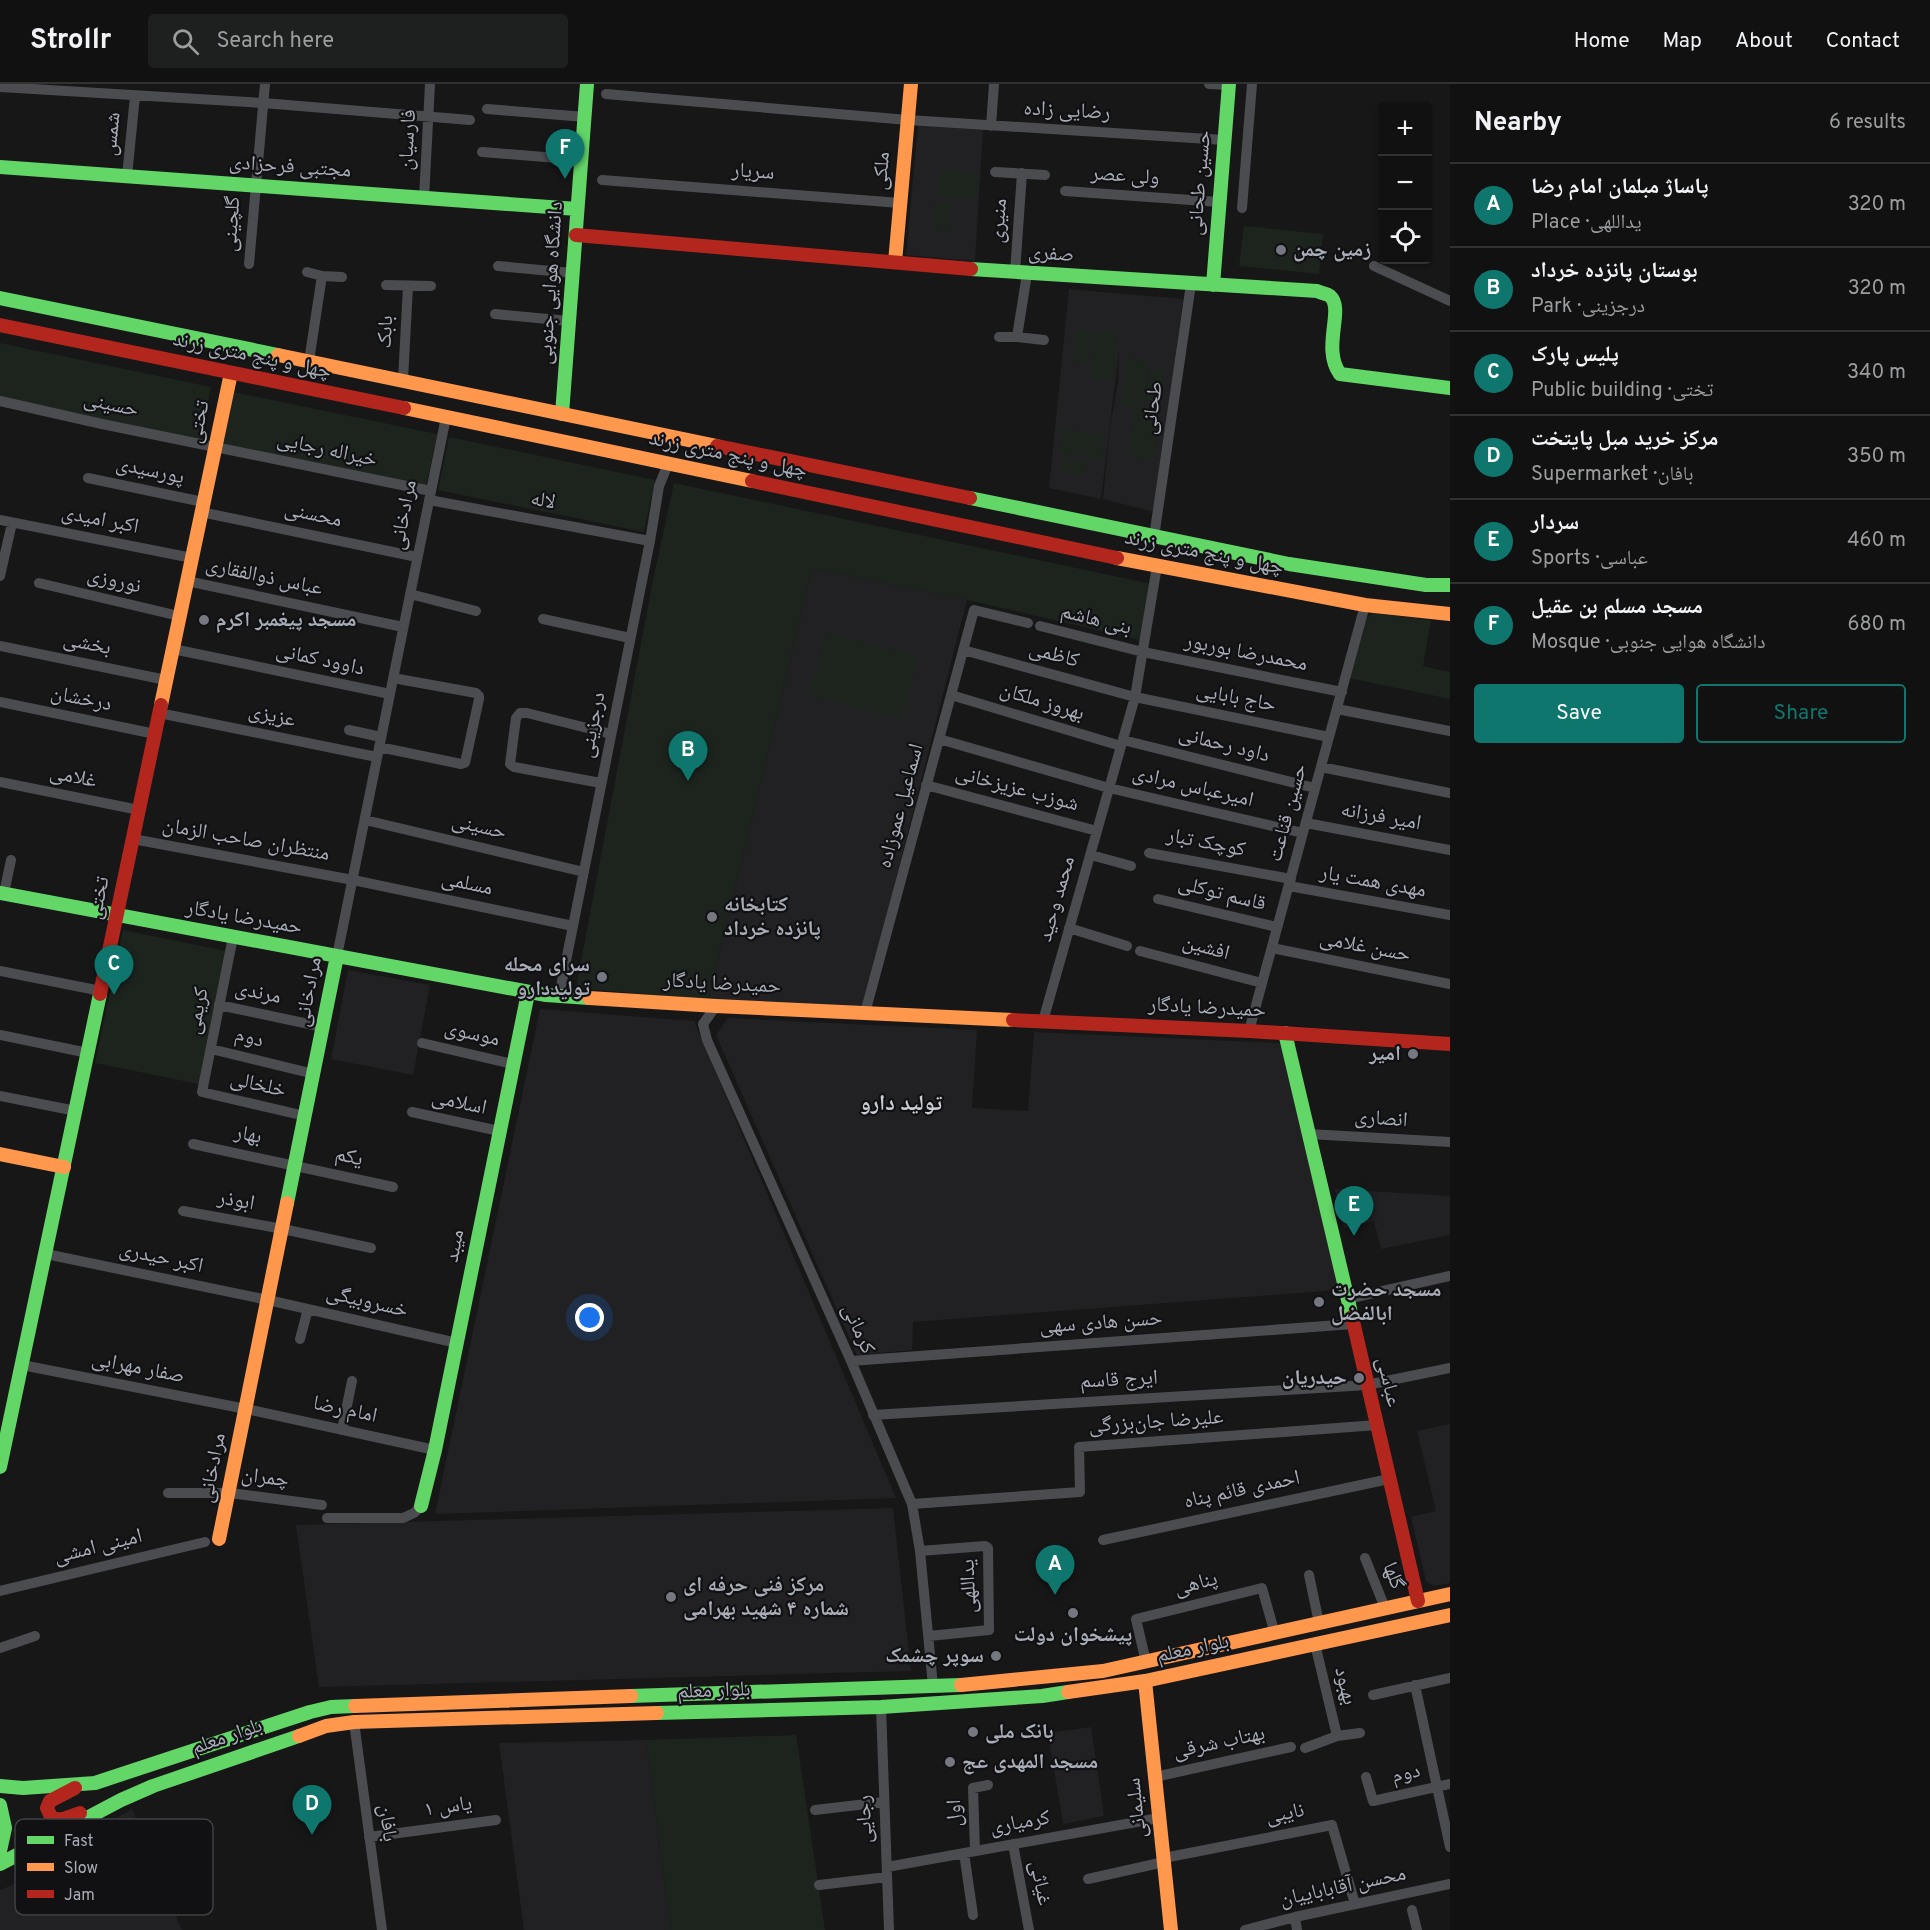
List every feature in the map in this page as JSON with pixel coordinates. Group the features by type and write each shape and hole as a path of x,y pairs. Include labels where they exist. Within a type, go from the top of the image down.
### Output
{"main road":[{"name":"دانشگاه هوایی جنوبی","path":"560,440 587,84"},
{"name":"ملکی","path":"895,262 911,84"},
{"name":"حسین طحانی","path":"1213,285 1229,85"},
{"name":"مجتبی فرحزادی","path":"0,167 578,209"},
{"name":"صفری","path":"576,235 1021,273 1317,291 1330,296 1336,305 1331,358 1334,368 1340,374 1450,388"},
{"name":"چهل و پنج متری زرند","path":"0,298 1289,564 1426,585 1450,585"},
{"name":"چهل و پنج متری زرند","path":"0,325 1157,566 1365,605 1450,614"},
{"name":"تختی","path":"0,1467 231,373"},
{"path":"486,425 498,419 501,414 501,408 491,398"},
{"path":"637,457 629,448 626,440 633,434 651,432"},
{"name":"حمیدرضا یادگار","path":"2,893 528,993 716,1006 1249,1031 1450,1044"},
{"name":"مرادخانی","path":"212,1540 230,1493 337,956"},
{"name":"میبد","path":"421,1506 435,1450 528,993"},
{"name":"عباسی","path":"1285,1033 1418,1601"},
{"path":"0,1154 64,1167"},
{"name":"بلوار معلم","path":"0,1786 23,1788 78,1786 95,1783 331,1707 933,1686 1033,1679 1103,1671 1450,1594"},
{"name":"بلوار معلم","path":"85,1819 153,1786 326,1726 354,1722 880,1707 1042,1696 1145,1681 1450,1615"},
{"name":"سلیمانی","path":"1145,1681 1171,1930"},
{"path":"57,1819 51,1817 47,1808 50,1801 78,1786"},
{"path":"63,1819 121,1800"},
{"path":"0,1805 5,1820 5,1834 0,1851"},
{"name":"بلوار معلم","path":"0,1864 15,1856"}],"street":[{"name":"گلچینی","path":"249,264 254,186 265,84"},
{"name":"فارسیان","path":"424,198 430,84"},
{"path":"991,126 994,84"},
{"path":"1209,84 1229,85"},
{"path":"1242,208 1252,84"},
{"path":"0,87 263,103 470,120"},
{"name":"رضایی زاده","path":"606,94 908,120 1224,140"},
{"name":"شمس","path":"127,176 135,96"},
{"path":"487,109 585,117"},
{"path":"482,152 581,160"},
{"name":"منیری","path":"995,172 1045,176"},
{"name":"منیری","path":"1017,337 1021,273 1022,173"},
{"name":"سریار","path":"602,180 900,204"},
{"name":"ولی عصر","path":"1065,191 1219,202"},
{"path":"498,266 573,273"},
{"path":"1374,266 1450,301"},
{"path":"307,272 322,276 342,277"},
{"path":"309,361 322,276"},
{"name":"طحانی","path":"1154,537 1191,284"},
{"path":"386,285 431,286"},
{"name":"بابک","path":"403,380 408,286"},
{"path":"495,314 569,321"},
{"path":"999,337 1044,340"},
{"name":"حسینی","path":"0,401 215,446"},
{"name":"مرادخانی","path":"337,956 446,417"},
{"name":"خیراله رجایی","path":"215,446 430,495"},
{"name":"درجزینی","path":"559,996 659,486 668,464"},
{"name":"پورسیدی","path":"88,478 202,507"},
{"name":"لاله","path":"430,495 650,540"},
{"name":"محسنی","path":"202,507 417,557"},
{"name":"اکبر امیدی","path":"0,520 192,558"},
{"path":"0,576 12,523"},
{"name":"محمد وحید","path":"1043,1021 1136,697 1157,566"},
{"name":"عباس ذوالفقاری","path":"187,581 404,627"},
{"name":"نوروزی","path":"39,583 180,616"},
{"path":"410,594 476,610"},
{"name":"حسین قناعت","path":"1249,1031 1365,605"},
{"name":"بنی هاشم","path":"974,610 1029,623"},
{"name":"اسماعیل عموزاده","path":"865,1012 974,610"},
{"path":"543,619 630,638"},
{"name":"بنی هاشم","path":"1040,626 1143,652"},
{"name":"بخشی","path":"0,646 166,680"},
{"name":"داوود کمانی","path":"173,649 390,694"},
{"name":"کاظمی","path":"963,650 1136,697"},
{"name":"محمدرضا بوربور","path":"1143,652 1342,692"},
{"path":"349,730 379,747 465,763 479,696 476,693 393,678"},
{"name":"بهروز ملکان","path":"951,695 1122,743"},
{"name":"حاج بابایی","path":"1136,697 1329,736"},
{"name":"درخشان","path":"0,702 155,734"},
{"path":"1337,709 1450,731"},
{"name":"عزیزی","path":"159,713 379,747"},
{"path":"601,783 514,767 510,764 516,718 520,713 527,713 611,734"},
{"path":"939,739 1109,788"},
{"name":"داود رحمانی","path":"1122,743 1315,788"},
{"path":"1321,767 1450,793"},
{"name":"غلامی","path":"0,782 139,810"},
{"name":"شوزب عزیزخانی","path":"926,785 1097,831"},
{"name":"امیرعباس مرادی","path":"1109,788 1304,828"},
{"name":"حسینی","path":"365,820 584,872"},
{"name":"امیر فرزانه","path":"1304,828 1450,850"},
{"name":"منتظران صاحب الزمان","path":"133,839 352,880"},
{"name":"کوچک تبار","path":"1149,853 1290,883"},
{"path":"1090,855 1131,866"},
{"path":"2,893 11,860"},
{"name":"مسلمی","path":"352,880 573,926"},
{"name":"مهدی همت یار","path":"1290,883 1450,915"},
{"name":"قاسم توکلی","path":"1158,899 1277,927"},
{"path":"1070,928 1127,946"},
{"name":"کریمی","path":"202,1092 232,937"},
{"name":"حسن غلامی","path":"1272,948 1450,984"},
{"name":"افشین","path":"1140,951 1262,983"},
{"path":"0,971 101,991"},
{"name":"مرندی","path":"219,1005 323,1027"},
{"name":"کرمانی","path":"716,1006 704,1024 706,1040 851,1360 912,1504 920,1551 933,1686"},
{"path":"0,1035 88,1053"},
{"name":"موسوی","path":"422,1043 513,1064"},
{"name":"دوم","path":"211,1049 314,1074"},
{"name":"خلخالی","path":"202,1092 305,1116"},
{"path":"0,1096 76,1112"},
{"name":"اسلامی","path":"412,1112 499,1131"},
{"name":"انصاری","path":"1309,1134 1450,1142"},
{"name":"بهار","path":"193,1144 296,1165"},
{"name":"یکم","path":"296,1165 393,1187"},
{"name":"ابوذر","path":"183,1211 370,1248"},
{"name":"اکبر حیدری","path":"46,1254 268,1300"},
{"path":"1347,1299 1450,1276"},
{"name":"خسروبیگی","path":"268,1300 457,1343"},
{"path":"300,1339 308,1309"},
{"name":"حسن هادی سهی","path":"851,1360 1353,1324"},
{"name":"صفار مهرابی","path":"22,1365 246,1409"},
{"name":"ایرج قاسم","path":"873,1415 1367,1385 1450,1368"},
{"path":"342,1430 352,1381"},
{"name":"امام رضا","path":"246,1409 435,1450"},
{"name":"علیرضا جان‌بزرگی","path":"912,1504 1080,1492 1079,1447 1377,1425"},
{"name":"احمدی قائم پناه","path":"1103,1540 1389,1479"},
{"name":"چمران","path":"168,1493 230,1493 322,1505"},
{"path":"327,1518 403,1518 414,1513 421,1506"},
{"name":"امینی امشی","path":"0,1591 212,1540"},
{"name":"یداللهی","path":"920,1551 985,1546 988,1548 989,1630 929,1636"},
{"name":"گلها","path":"1365,1558 1385,1608"},
{"path":"1309,1575 1319,1623"},
{"name":"پناهی","path":"1146,1662 1136,1619 1262,1588 1275,1634"},
{"path":"0,1648 36,1636"},
{"name":"بهبود","path":"1315,1644 1337,1736"},
{"path":"1373,1695 1450,1677"},
{"path":"1415,1685 1450,1847"},
{"name":"رجایی","path":"880,1707 889,1930"},
{"name":"بافان","path":"354,1722 382,1930"},
{"path":"1305,1748 1337,1736 1360,1733"},
{"name":"بهتاب شرقی","path":"1155,1777 1291,1748"},
{"name":"دوم","path":"1366,1777 1373,1801 1437,1787"},
{"path":"1437,1787 1450,1784"},
{"name":"اول","path":"975,1851 973,1788 988,1785"},
{"path":"815,1810 884,1802"},
{"name":"کرمیاری","path":"819,1885 887,1872 964,1853 1159,1818"},
{"name":"یاس ۱","path":"369,1837 496,1820"},
{"name":"نایبی","path":"1164,1860 1332,1825 1355,1904"},
{"name":"غیاثی","path":"1013,1844 1029,1930"},
{"path":"964,1853 973,1915"},
{"path":"1088,1879 1164,1860"},
{"name":"محسن آقاباباییان","path":"1245,1930 1450,1884"},
{"path":"1412,1910 1417,1930"},
{"path":"1295,1917 1297,1930"}],"shaded area":[{"path":"918,125 983,130 975,261 906,255"},
{"path":"940,170 978,173 976,198 938,195"},
{"path":"936,201 952,202 950,232 933,231"},
{"name":"زمین چمن","path":"1244,226 1323,234 1319,274 1239,266"},
{"path":"1069,289 1183,299 1154,512 1103,499 1110,427 1118,382 1119,350 1101,499 1049,488"},
{"path":"1076,329 1092,331 1089,363 1073,361"},
{"path":"1095,330 1117,333 1112,380 1090,378"},
{"path":"0,343 211,387 200,440 0,397"},
{"path":"1127,359 1149,362 1143,403 1133,402 1132,407 1119,405"},
{"path":"1149,369 1164,372 1159,402 1145,400"},
{"path":"233,392 437,434 426,487 221,445"},
{"path":"1134,404 1160,407 1155,458 1129,456"},
{"path":"1062,430 1105,435 1102,459 1059,454"},
{"path":"449,437 655,480 644,532 438,490"},
{"path":"1061,459 1087,461 1086,474 1060,472"},
{"path":"674,483 1152,584 1140,640 967,600 812,568 708,1000 576,988 654,575"},
{"path":"812,568 967,600 863,1008 708,1000"},
{"path":"1373,613 1431,620 1423,666 1450,672 1450,699 1349,678 1365,619"},
{"path":"825,632 918,656 902,719 809,695"},
{"path":"123,930 226,951 199,1084 95,1063"},
{"path":"348,970 430,985 413,1075 331,1059"},
{"path":"540,1009 694,1021 896,1498 435,1514"},
{"path":"728,1018 977,1030 972,1108 1028,1111 1034,1032 1280,1043 1339,1290 913,1322 912,1350 857,1355 716,1035"},
{"path":"1335,1189 1450,1196 1450,1235 1381,1249 1374,1221 1344,1228"},
{"path":"1450,1424 1450,1583 1434,1586 1426,1581 1411,1517 1436,1511 1417,1431"},
{"name":"مرکز فنی حرفه ای شماره ۴ شهید بهرامی","path":"893,1508 911,1671 319,1687 296,1525"},
{"path":"1091,1727 1104,1816 1063,1824 1048,1733"},
{"path":"796,1735 825,1930 671,1930 646,1740"},
{"path":"646,1740 671,1930 524,1930 499,1743"},
{"path":"132,1809 136,1819 115,1819"},
{"path":"15,1884 15,1915 176,1915 182,1930 0,1930 0,1890"}],"traffic: fast":[{"path":"562,414 587,84"},
{"path":"1213,285 1229,84"},
{"path":"0,167 577,209"},
{"path":"971,269 1317,291 1330,296 1334,302 1332,341 1335,364 1340,374 1450,388"},
{"path":"0,298 278,355"},
{"path":"970,498 1289,564 1426,585 1450,585"},
{"path":"0,893 546,995 589,998"},
{"path":"287,1203 337,956"},
{"path":"421,1506 435,1450 528,993"},
{"path":"0,1467 100,994"},
{"path":"1285,1033 1352,1317"},
{"path":"631,1696 961,1685"},
{"path":"657,1713 881,1707 1042,1696 1068,1692"},
{"path":"0,1786 23,1788 95,1783 310,1712 331,1707 355,1706"},
{"path":"85,1819 153,1786 299,1736"},
{"path":"0,1805 5,1828 0,1851"},
{"path":"0,1864 15,1856"}],"traffic: slow":[{"path":"895,262 911,84"},
{"path":"278,355 717,446"},
{"path":"161,705 231,373"},
{"path":"404,408 752,481"},
{"path":"1117,558 1365,605 1450,614"},
{"path":"589,998 1013,1020"},
{"path":"0,1154 64,1167"},
{"path":"219,1539 287,1203"},
{"path":"961,1685 1103,1671 1450,1594"},
{"path":"1068,1692 1145,1681 1450,1615"},
{"path":"1145,1681 1171,1930"},
{"path":"355,1706 631,1696"},
{"path":"299,1736 326,1726 354,1722 657,1713"}],"traffic: jam":[{"path":"576,235 971,269"},
{"path":"0,325 404,408"},
{"path":"717,446 970,498"},
{"path":"752,481 1117,558"},
{"path":"100,994 161,705"},
{"path":"1013,1020 1249,1031 1450,1044"},
{"path":"1352,1317 1418,1601"},
{"path":"57,1819 51,1817 47,1808 50,1801 75,1788"},
{"path":"63,1819 80,1813"}],"place":[{"name":"مسجد مسلم بن عقیل","path":"565,179"},
{"name":"زمین چمن","path":"1281,250"},
{"name":"مسجد پیغمبر اکرم","path":"204,620"},
{"name":"بوستان پانزده خرداد","path":"688,781"},
{"name":"کتابخانه پانزده خرداد","path":"712,917"},
{"name":"سرای محله تولیددارو","path":"602,977"},
{"name":"پلیس پارک","path":"114,995"},
{"name":"امیر","path":"1413,1054"},
{"name":"سردار","path":"1354,1236"},
{"name":"مسجد حضرت ابالفضل","path":"1319,1302"},
{"name":"حیدریان","path":"1359,1378"},
{"name":"پاساژ مبلمان امام رضا","path":"1055,1595"},
{"name":"مرکز فنی حرفه ای شماره ۴ شهید بهرامی","path":"671,1597"},
{"name":"پیشخوان دولت","path":"1073,1613"},
{"name":"سوپر چشمک","path":"996,1656"},
{"name":"بانک ملی","path":"973,1732"},
{"name":"مسجد المهدی عج","path":"950,1762"},
{"name":"مرکز خرید مبل پایتخت","path":"312,1835"}],"district":[{"name":"تولید دارو","path":"901,1104"}]}
